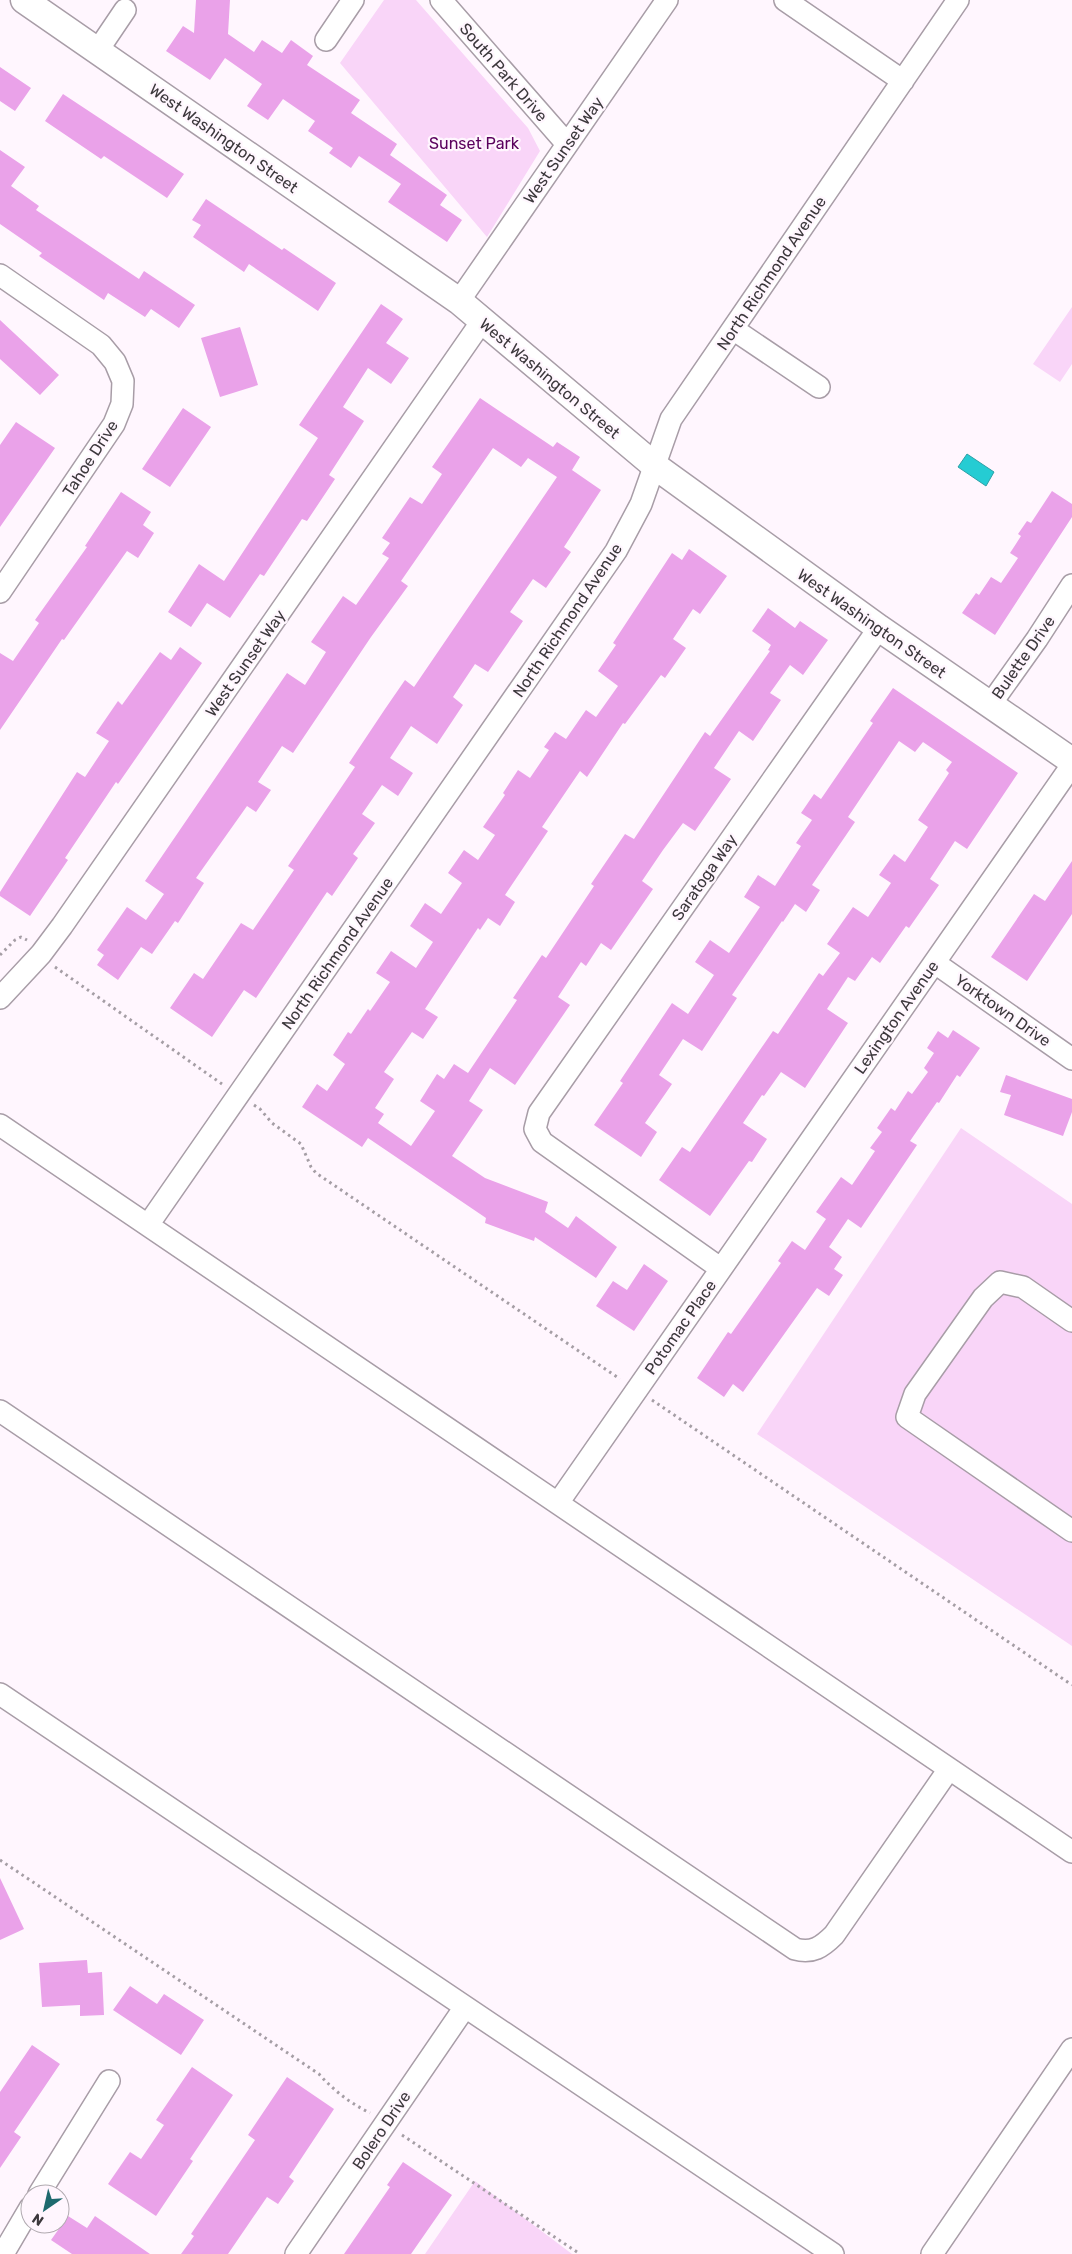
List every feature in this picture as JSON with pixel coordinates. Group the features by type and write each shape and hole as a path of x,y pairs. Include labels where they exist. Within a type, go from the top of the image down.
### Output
{"street":[{"name":"West Washington Street","path":"24,0 460,301 655,466 879,628 1072,761"},
{"path":"326,40 353,0"},
{"name":"South Park Drive","path":"441,0 567,144"},
{"name":"West Sunset Way","path":"460,301 667,0"},
{"path":"785,0 902,81"},
{"name":"North Richmond Avenue","path":"148,1226 616,552 641,504 671,419 958,0"},
{"path":"98,50 125,10"},
{"name":"Tahoe Drive","path":"0,275 101,345 115,362 123,381 122,404 114,424 0,592"},
{"name":"West Sunset Way","path":"0,998 41,954 482,321"},
{"path":"733,329 819,388"},
{"name":"Bulette Drive","path":"990,705 1037,639 1072,585"},
{"name":"Saratoga Way","path":"535,1129 539,1113 879,628"},
{"name":"Lexington Avenue","path":"720,1268 1072,766"},
{"name":"Yorktown Drive","path":"935,962 1072,1059"},
{"path":"0,1125 1072,1852"},
{"name":"Potomac Place","path":"535,1129 542,1142 720,1268 558,1503"},
{"path":"1072,1321 1023,1287 1000,1282 983,1298 915,1394 907,1417 1072,1531"},
{"path":"0,1410 794,1949 805,1952 815,1950 834,1935 949,1769"},
{"path":"0,1694 833,2254"},
{"name":"Bolero Drive","path":"296,2254 465,2007"},
{"path":"932,2254 1068,2064"},
{"path":"45,2184 109,2081"},
{"path":"3,2254 20,2225"}],"path":[{"path":"0,955 15,940 21,937 27,940 60,972 260,1109 272,1123 301,1144 311,1167 316,1173 1072,1685"},
{"path":"0,1860 319,2074 343,2098 370,2113"},
{"path":"401,2134 580,2254"}],"green space":[{"name":"Sunset Park","path":"384,0 416,0 528,128 540,151 487,237 340,63"},
{"path":"1072,307 1072,364 1060,382 1033,364"},
{"path":"961,1128 1072,1204 1072,1646 757,1434"},
{"path":"475,2181 572,2254 425,2254"}],"water":[{"path":"967,454 994,472 986,486 958,467"}],"building":[{"path":"196,0 230,0 228,34 254,52 262,40 282,53 291,40 313,56 307,65 360,100 351,113 397,144 390,155 447,195 440,205 462,220 447,242 388,202 401,184 359,156 351,168 329,153 333,148 308,131 315,121 283,99 268,120 247,106 262,84 225,58 210,80 166,51 183,26 194,33"},
{"path":"0,67 31,88 15,111 0,101"},
{"path":"63,94 184,174 167,198 104,156 101,159 45,121"},
{"path":"0,150 25,167 11,186 39,206 36,210 139,279 144,271 195,305 179,328 151,309 145,317 108,293 104,300 39,256 42,253 0,224"},
{"path":"206,199 282,250 284,248 336,283 318,311 249,264 244,272 193,237 201,225 192,220"},
{"path":"381,304 403,319 386,343 409,358 391,384 368,368 343,407 364,421 329,475 335,479 307,521 302,519 264,576 260,574 230,618 207,603 191,627 168,612 199,564 224,581 318,438 299,425"},
{"path":"0,320 59,375 40,395 0,359"},
{"path":"240,327 258,385 220,397 201,338"},
{"path":"480,398 553,447 557,442 580,457 572,470 601,490 564,547 571,552 546,588 533,579 510,612 523,621 488,672 475,664 453,697 463,705 437,744 411,726 390,758 413,773 398,796 382,785 362,814 375,823 353,854 358,858 332,896 327,892 256,998 244,990 212,1037 170,1008 194,973 203,979 241,923 253,930 294,870 288,866 355,767 349,763 385,709 405,680 414,687 557,477 528,458 521,467 493,448 401,581 408,586 371,637 293,753 282,746 258,782 271,790 256,812 247,806 196,878 204,883 178,923 175,921 152,954 141,947 118,980 97,965 104,955 97,950 127,907 146,920 164,894 145,881 287,673 305,685 326,652 311,642 343,596 356,605 389,558 382,554 390,543 382,538 410,497 422,504 442,474 432,467"},
{"path":"183,408 211,427 170,487 142,469"},
{"path":"16,422 55,448 0,527 0,445"},
{"path":"1052,491 1072,504 1072,517 995,635 962,613 976,593 979,595 991,577 1001,583 1018,558 1010,553 1021,536 1018,534 1027,521 1031,523"},
{"path":"121,492 151,512 143,525 154,533 138,558 127,551 64,640 62,639 0,730 0,653 13,661 39,623 35,620 87,547 85,546"},
{"path":"689,549 727,576 700,614 693,609 673,639 686,648 665,678 661,675 625,724 623,723 587,777 580,771 542,827 548,831 505,895 515,902 500,926 488,918 480,930 478,928 425,1009 438,1017 423,1039 412,1032 384,1072 394,1079 375,1108 384,1114 378,1123 411,1146 435,1111 420,1101 437,1074 444,1079 454,1064 468,1073 517,1000 513,998 542,955 546,958 594,886 591,884 625,834 634,839 705,732 710,736 770,651 768,650 771,645 752,631 768,608 795,628 800,621 828,640 803,675 790,665 770,693 781,700 753,741 739,731 714,768 731,779 695,831 683,823 663,850 642,881 653,889 611,950 601,943 586,966 581,962 558,997 570,1005 515,1085 490,1068 469,1101 483,1110 452,1156 485,1178 548,1202 545,1212 568,1228 576,1216 617,1247 596,1278 535,1237 534,1241 485,1223 486,1218 368,1138 362,1147 302,1107 317,1084 327,1091 345,1064 333,1055 348,1032 351,1034 390,982 376,973 391,951 416,968 433,942 410,926 425,903 441,914 462,883 448,873 464,850 478,860 495,835 483,827 505,795 503,793 518,770 530,778 549,750 544,747 555,732 566,739 586,710 596,717 618,686 598,671 616,645 613,643 672,553 682,560"},
{"path":"180,647 202,663 118,784 116,782 65,858 68,860 30,916 0,896 0,892 77,772 85,777 109,741 96,733 118,701 122,705 160,652 171,660"},
{"path":"893,688 1018,773 967,849 955,841 930,879 939,885 909,928 906,926 880,963 872,957 855,981 848,977 827,1009 848,1023 805,1088 781,1072 764,1096 762,1095 743,1123 767,1139 752,1162 749,1161 710,1216 659,1180 682,1147 690,1152 773,1031 778,1034 819,973 823,976 840,953 827,944 853,907 868,917 891,883 879,875 894,854 905,862 928,827 918,820 949,773 946,770 952,762 923,742 915,752 899,741 848,817 855,822 812,885 820,890 806,912 795,904 782,921 732,995 737,998 702,1051 683,1039 659,1075 672,1084 645,1123 657,1132 641,1157 594,1125 623,1083 620,1081 672,1003 688,1014 714,975 695,962 710,940 729,953 760,907 744,897 758,875 775,886 801,846 796,843 812,820 801,813 814,794 821,799 873,723 870,721"},
{"path":"1072,861 1072,914 1027,981 991,957 1034,894 1045,901"},
{"path":"953,1030 980,1048 960,1077 957,1075 939,1103 937,1102 910,1141 917,1145 861,1228 848,1219 829,1247 842,1257 834,1269 843,1275 829,1296 817,1288 743,1392 733,1384 724,1397 697,1378 728,1332 731,1334 781,1263 778,1261 792,1241 805,1250 826,1219 816,1212 841,1177 852,1185 875,1151 870,1148 882,1132 877,1128 891,1108 895,1111 908,1091 912,1094 928,1072 924,1068 934,1053 927,1048 938,1031 948,1038"},
{"path":"1006,1075 1072,1099 1072,1112 1063,1136 1004,1115 1011,1095 1000,1092"},
{"path":"644,1264 668,1281 634,1331 596,1306 613,1281 627,1290"},
{"path":"0,1878 24,1929 0,1940"},
{"path":"87,1960 88,1973 102,1972 104,2015 80,2016 80,2005 42,2007 39,1963"},
{"path":"130,1986 157,2004 164,1994 204,2020 181,2055 113,2010"},
{"path":"32,2045 60,2064 14,2132 21,2137 0,2168 0,2092"},
{"path":"192,2067 233,2095 190,2159 193,2161 156,2216 108,2184 130,2152 141,2159 164,2125 156,2120"},
{"path":"287,2077 334,2109 289,2177 294,2181 278,2204 267,2197 228,2254 181,2254 194,2236 191,2234 255,2140 248,2135"},
{"path":"403,2162 452,2195 411,2254 344,2254 390,2187 387,2185"},
{"path":"95,2216 150,2254 72,2254 51,2240 55,2234 70,2234 70,2217 87,2228"}]}
